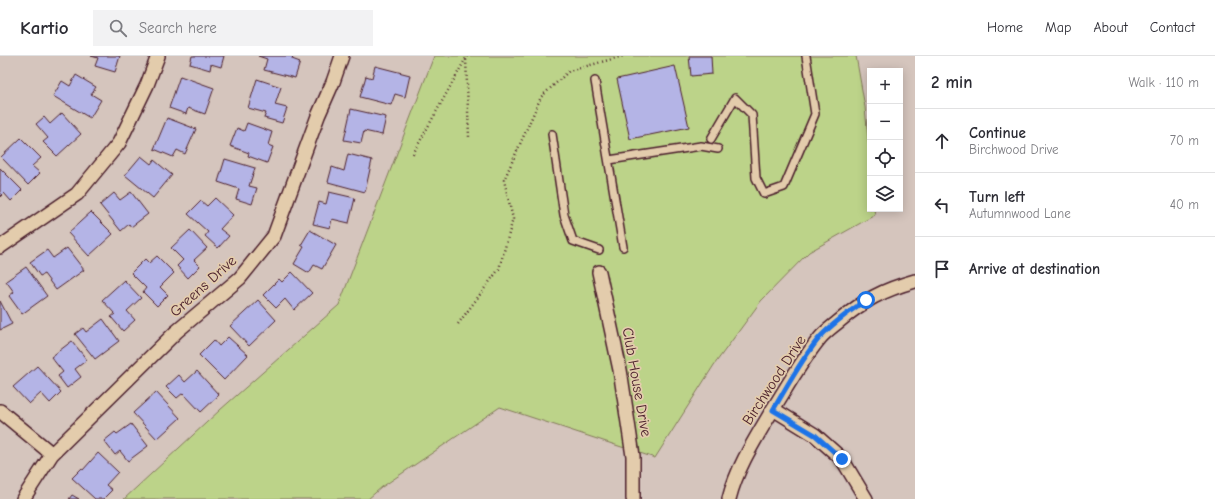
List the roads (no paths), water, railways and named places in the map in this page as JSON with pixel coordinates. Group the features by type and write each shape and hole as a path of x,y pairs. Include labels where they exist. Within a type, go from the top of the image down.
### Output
{"street":[{"path":"0,247 76,194 119,144 147,85 158,56"},
{"name":"Greens Drive","path":"23,499 52,454 176,332 240,278 274,236 315,124 333,82 342,56"},
{"name":"Club House Drive","path":"599,272 620,370 632,448 633,499"},
{"name":"Birchwood Drive","path":"729,499 732,486 758,432 808,354 821,337 849,312 866,300 894,287 915,281"},
{"path":"773,410 815,435 842,459 866,499"},
{"path":"0,411 52,454"}],"lane":[{"path":"711,139 735,98 752,115 756,178 764,194 784,187 815,114 806,56"},
{"path":"596,81 623,247"},
{"path":"552,134 564,215 573,241 599,250"},
{"path":"609,160 700,146 718,149"}]}
